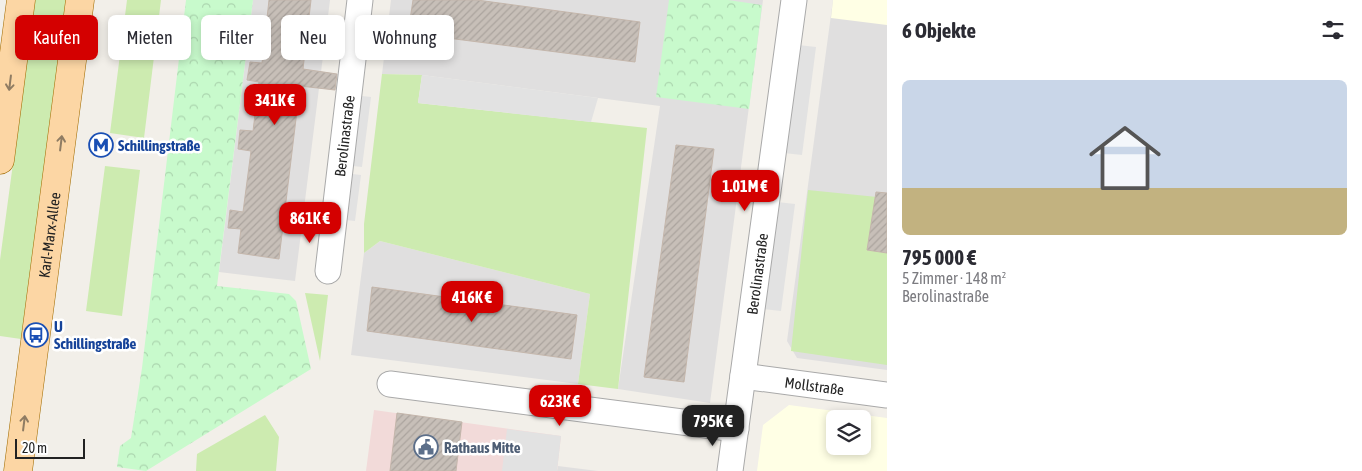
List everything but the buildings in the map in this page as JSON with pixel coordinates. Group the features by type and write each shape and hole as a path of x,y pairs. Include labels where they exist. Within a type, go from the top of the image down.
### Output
{"main road":[{"path":"0,160 21,0"},
{"name":"Karl-Marx-Allee","path":"18,471 80,0"}],"street":[{"name":"Berolinastraße","path":"328,271 360,0"},
{"name":"Berolinastraße","path":"730,471 794,0"},
{"name":"Mollstraße","path":"743,376 887,395"},
{"path":"390,384 736,429"}],"shaded area":[{"path":"253,0 330,0 328,15 281,15 281,60 323,60 295,281 219,272 246,60 271,60 271,15 251,15"},
{"path":"391,0 763,0 710,403 618,389 660,106 422,75 382,74 384,60 454,60 454,15 389,15"},
{"path":"833,0 887,0 887,370 797,358 787,341"},
{"path":"833,0 887,0 887,25 831,18"},
{"path":"798,45 816,47 802,155 784,153"},
{"path":"422,75 598,98 591,122 418,103"},
{"path":"353,95 371,97 362,167 344,165"},
{"path":"344,173 361,175 355,221 338,219"},
{"path":"777,202 795,204 781,311 763,309"},
{"path":"380,241 590,294 578,384 351,355 364,253"},
{"path":"789,405 827,410 826,455 871,455 871,416 887,418 887,471 757,471 763,425"},
{"path":"374,410 561,436 557,471 366,471"},
{"path":"507,429 561,436 557,471 502,471"},
{"path":"558,466 598,471 557,471"}],"green space":[{"path":"35,0 67,0 65,15 33,15"},
{"path":"127,0 161,0 159,15 125,15"},
{"path":"186,0 253,0 251,15 201,15 201,60 245,60 217,286 289,294 296,301 311,369 146,471 117,467 120,446 131,438 142,368 179,60 191,60 191,15 184,15"},
{"path":"669,0 728,0 762,5 749,109 656,97"},
{"path":"27,60 59,60 21,339 0,336 0,260"},
{"path":"119,60 154,60 144,138 110,133"},
{"path":"382,74 422,75 418,103 647,128 618,389 578,384 590,294 380,241 364,253 364,224"},
{"path":"105,166 140,170 122,316 86,311"},
{"path":"808,190 887,198 873,211 867,250 887,253 887,365 791,351"},
{"path":"305,293 328,295 320,361"},
{"path":"265,415 279,437 276,471 196,471 197,454"}],"place":[{"name":"Schillingstraße","path":"101,145"},
{"name":"U Schillingstraße","path":"36,335"},
{"name":"Rathaus Mitte","path":"426,447"}]}
